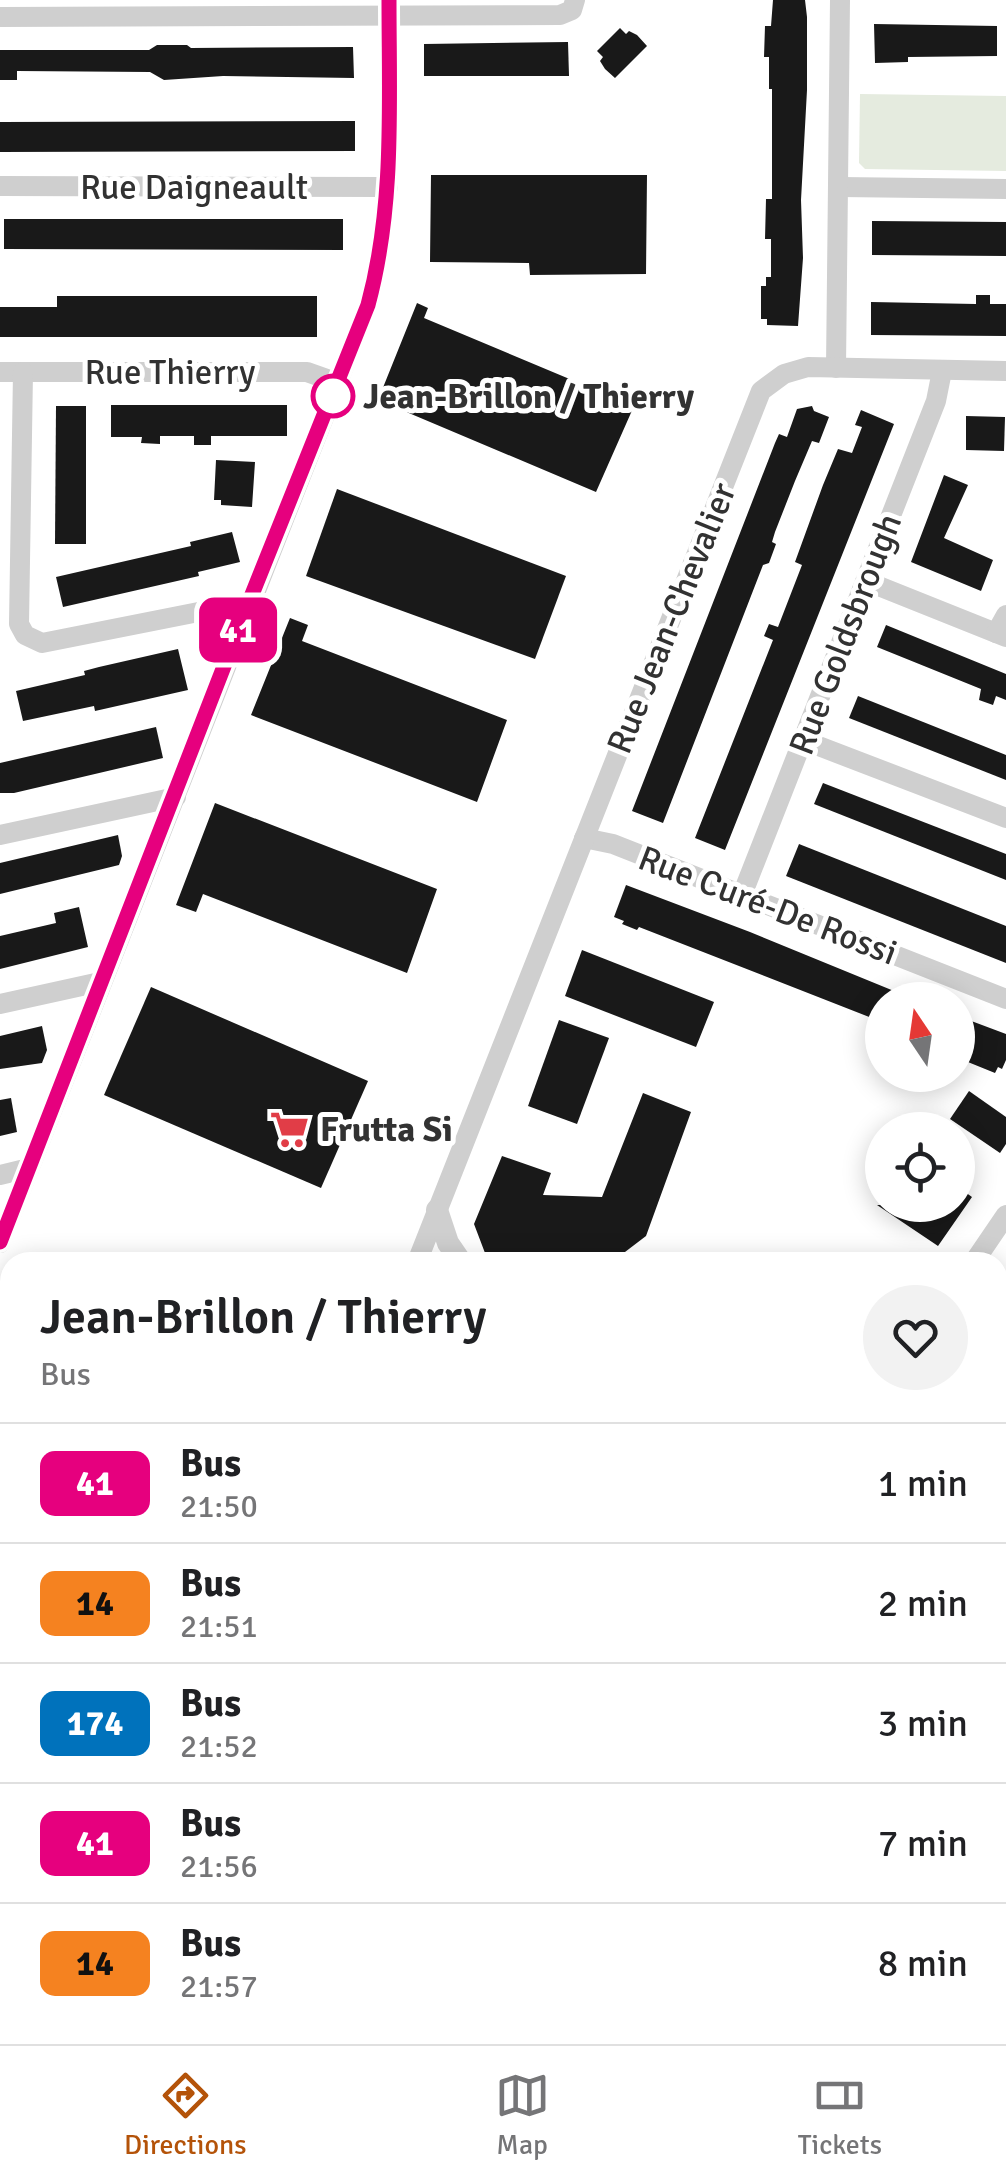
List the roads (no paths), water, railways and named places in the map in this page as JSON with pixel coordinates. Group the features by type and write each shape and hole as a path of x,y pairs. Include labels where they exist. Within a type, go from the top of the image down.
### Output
{"street":[{"path":"840,0 836,368 1006,371"},
{"path":"0,17 40,8 389,8 560,15 572,10 575,2"},
{"path":"0,1242 368,305 377,272 388,187 389,8"},
{"name":"Rue Daigneault","path":"0,186 388,187"},
{"path":"840,187 1006,189"},
{"name":"Rue Jean-Chevalier","path":"421,1252 761,391 793,370 836,368"},
{"name":"Rue Goldsbrough","path":"742,896 936,402 942,371"},
{"name":"Rue Thierry","path":"0,372 306,372 338,384"},
{"path":"22,372 20,624 25,635 42,643 249,602"},
{"path":"866,581 1003,628"},
{"path":"803,740 1006,818"},
{"path":"0,835 176,796"},
{"name":"Rue Curé-De Rossi","path":"584,838 613,844 1006,998"},
{"path":"0,1004 100,982"},
{"path":"0,1175 29,1168"},
{"path":"437,1210 454,1252"},
{"path":"981,1252 1006,1215"}],"place":[{"name":"Jean-Brillon / Thierry","path":"333,396"},
{"name":"Frutta Si","path":"290,1129"}]}
